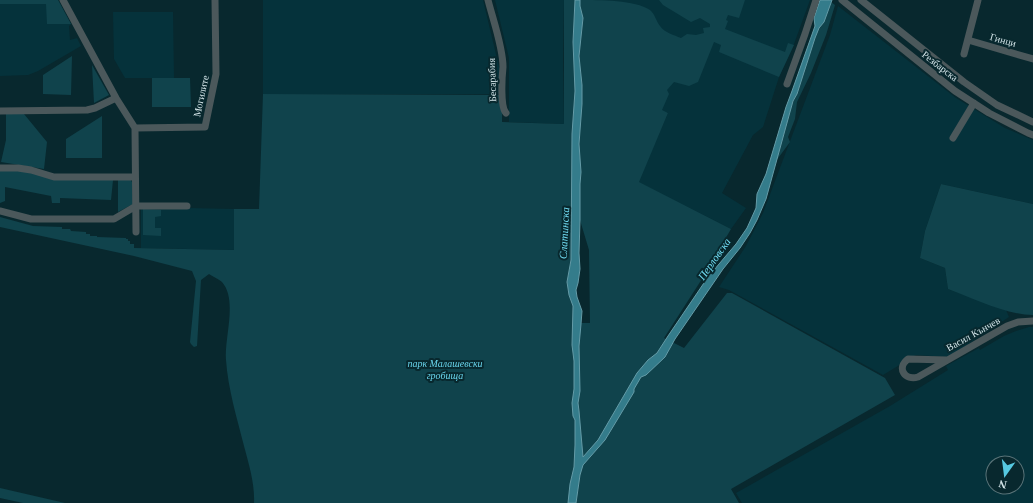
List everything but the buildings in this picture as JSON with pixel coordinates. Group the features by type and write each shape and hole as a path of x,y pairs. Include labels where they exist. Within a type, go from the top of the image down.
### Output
{"street":[{"path":"62,0 134,128 136,232"},
{"name":"Могилите","path":"134,128 205,127 216,74 215,0"},
{"name":"Бесарабия","path":"488,0 503,62 502,94 504,111 506,113"},
{"path":"787,84 816,0"},
{"name":"Резбарска","path":"842,0 955,91 989,113 1033,135"},
{"name":"Резбарска","path":"861,0 964,82 997,105 1033,122"},
{"path":"964,54 978,0"},
{"name":"Гинци","path":"968,40 1033,59"},
{"path":"0,111 87,110 95,108 116,98"},
{"path":"953,138 974,103"},
{"path":"0,168 31,170 54,177 135,177"},
{"path":"0,211 32,219 114,219 136,206 187,206"},
{"name":"Васил Кънчев","path":"947,360 908,359 904,364 902,371 911,378 918,377 1007,326 1018,322 1033,321"}],"shaded area":[{"path":"0,0 58,0 71,24 69,26 70,40 77,38 81,46 38,71 28,75 0,76"},
{"path":"263,0 483,0 499,67 499,94 263,94"},
{"path":"495,0 564,0 564,124 509,122 509,58"},
{"path":"575,0 580,0 583,18 579,56 582,85 579,144 581,172 580,269 576,290 582,311 579,346 580,391 578,403 583,457 598,440 637,373 648,360 657,353 708,277 736,244 747,228 756,208 757,194 766,174 786,107 815,26 814,18 820,0 832,0 824,22 819,28 815,38 797,94 793,101 766,199 757,220 740,248 723,269 675,339 665,357 646,375 641,377 634,389 634,392 605,440 583,465 576,503 568,503 574,467 575,445 575,420 573,416 572,403 574,389 574,361 572,345 573,306 569,295 567,282 571,260 572,134 575,91 573,42"},
{"path":"588,0 810,0 794,44 779,77 763,127 753,135 722,193 746,208 731,229 638,182 668,113 662,111"},
{"path":"838,6 956,98 1005,128 1033,140 1033,204 941,184 925,231 920,258 945,268 948,289 1006,310 1009,317 949,357 916,355 883,375 729,290 719,287 746,246 763,213 830,35"},
{"path":"113,12 173,12 174,78 125,78 114,59"},
{"path":"141,207 234,209 234,250 141,248"},
{"path":"1033,327 1033,503 742,503 736,493 890,406 948,370 946,366 979,348 980,350 1016,331"}],"green space":[{"path":"0,0 58,0 71,24 47,24 46,4 0,4"},
{"name":"парк Малашевски гробища","path":"564,0 575,0 573,42 575,91 571,183 571,260 567,282 569,295 573,306 572,323 590,323 589,250 580,220 581,172 579,144 582,85 579,56 583,18 580,0 627,2 644,7 652,12 664,30 681,38 687,34 696,35 704,33 703,28 710,27 710,24 700,18 691,22 663,5 659,0 745,0 739,18 728,15 726,20 728,21 725,29 785,52 788,43 794,45 779,77 719,52 721,45 714,42 698,82 689,86 674,82 667,90 669,94 662,110 668,113 639,182 731,229 700,282 664,338 684,348 727,293 732,293 885,378 895,395 731,489 739,503 254,503 254,489 251,474 233,403 227,371 226,351 230,309 227,290 222,282 209,274 201,280 197,346 194,347 190,342 196,281 192,271 134,256 0,227 0,217 33,226 62,227 62,229 70,229 71,231 86,232 86,234 90,234 90,236 126,238 130,241 130,244 134,244 134,248 234,250 234,209 259,209 263,94 502,95 502,122 564,124"},
{"path":"831,2 835,5 826,35 811,73 797,102 795,119 788,137 790,142 776,161 793,101 797,94 815,38 819,28 824,22"},
{"path":"72,56 71,95 43,94 43,75"},
{"path":"92,65 109,95 94,103"},
{"path":"152,78 190,78 191,107 152,107"},
{"path":"6,114 24,114 47,142 44,169 1,162 6,140"},
{"path":"102,116 102,158 66,158 66,139"},
{"path":"0,169 113,180 111,200 60,198 60,203 52,203 51,196 5,187 5,201 0,203"},
{"path":"118,179 130,179 132,182 133,204 118,212"},
{"path":"941,184 1033,204 1033,315 1001,309 948,289 945,268 920,258 925,231"},
{"path":"143,209 161,210 161,216 155,217 155,228 161,228 161,236 143,235"},
{"path":"0,488 65,503 23,503 0,498"}],"water label":[{"name":"Слатинска","path":"564,233"},
{"name":"Перловска","path":"714,259"}]}
